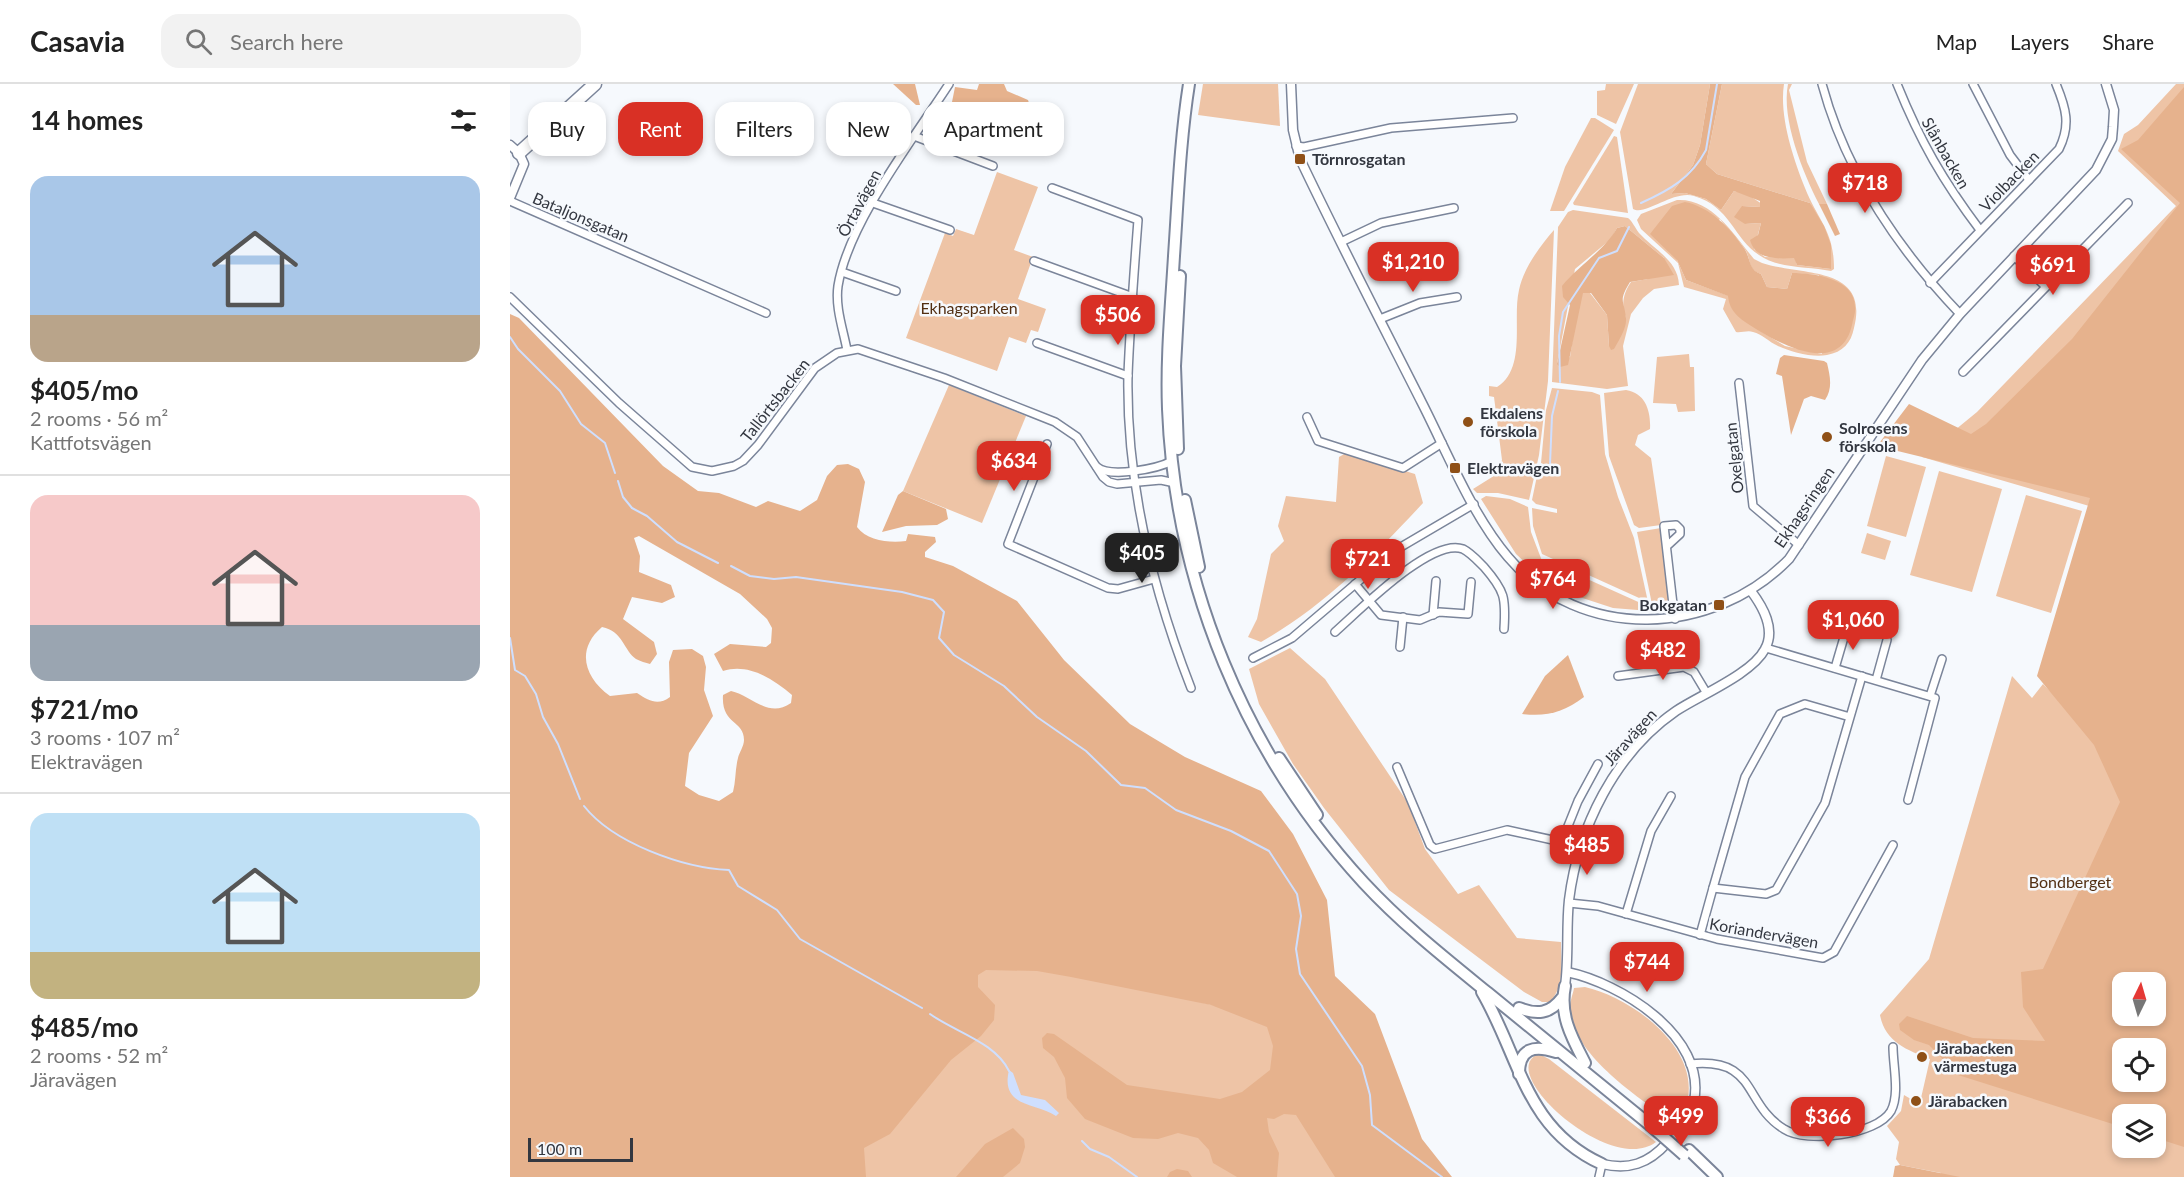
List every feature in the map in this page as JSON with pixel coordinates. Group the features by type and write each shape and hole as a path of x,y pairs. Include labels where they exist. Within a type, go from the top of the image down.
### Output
{"highway":[{"path":"515,149 595,84"},
{"path":"1189,84 1168,346 1168,401 1172,461 1187,549 1207,618 1240,701 1273,762 1325,837 1365,884 1418,936 1562,1053 1653,1123"},
{"path":"1195,84 1179,289 1176,409 1186,506 1210,607 1255,714 1291,777 1330,833 1401,910 1585,1063 1717,1177"},
{"path":"1477,984 1498,1022 1519,1074 1537,1108 1552,1129 1578,1152 1602,1164"},
{"path":"1564,986 1562,998 1567,1026 1585,1063"},
{"path":"1519,1008 1545,1012 1554,1007 1562,998"},
{"path":"1519,1074 1522,1056 1529,1048 1538,1047 1562,1053"},
{"path":"1687,1152 1707,1177"}],"street":[{"name":"Örtavägen","path":"847,350 837,296 842,272 873,203 949,84"},
{"name":"Ekhagsringen","path":"1291,84 1296,146 1300,159 1442,443 1474,504 1508,557 1525,574 1564,602 1613,618 1654,621 1702,613 1750,591 1774,573 1799,545 1902,387 1960,314 2086,182 2106,154 2112,139 2114,110 2106,84"},
{"path":"1822,84 1840,138 1875,206 1902,248 1930,283 1960,314"},
{"name":"Slånbacken","path":"1897,84 1913,125 1940,175 1980,230"},
{"path":"1973,84 2005,146 2029,180"},
{"name":"Violbacken","path":"1930,283 2059,149 2067,129 2067,111 2056,84"},
{"path":"1296,146 1304,147 1391,128 1513,118"},
{"path":"914,136 993,166"},
{"path":"510,200 524,167 515,149"},
{"path":"1052,188 1137,220 1128,376 1135,482 1141,524 1164,616 1191,688"},
{"name":"Bataljonsgatan","path":"510,200 766,313"},
{"path":"873,203 950,230"},
{"path":"1963,372 2128,203"},
{"path":"1341,242 1381,223 1454,208"},
{"path":"2014,256 2045,286"},
{"path":"1034,261 1133,297"},
{"path":"842,272 896,291"},
{"name":"Tallörtsbacken","path":"510,297 549,337 684,462 703,470 723,469 743,461 758,445 814,368 825,359 847,350"},
{"path":"1380,319 1420,303 1457,297"},
{"path":"1037,343 1128,376"},
{"path":"847,350 869,351 1043,416 1077,437 1096,467 1110,482 1161,480 1175,483"},
{"name":"Oxelgatan","path":"1739,383 1753,506 1799,545"},
{"path":"1306,417 1318,441 1397,467 1407,466 1442,443"},
{"path":"1047,444 1008,544 1108,588 1118,589 1154,579"},
{"path":"1096,467 1108,472 1134,471 1161,466 1172,461"},
{"path":"1253,658 1292,638 1394,550 1474,504"},
{"path":"1666,546 1675,619"},
{"path":"1335,632 1420,562 1443,550 1463,549 1478,560 1503,590 1506,607 1504,629"},
{"path":"1433,615 1436,581"},
{"path":"1355,584 1381,615 1425,619 1439,612 1468,614 1471,582"},
{"path":"1750,591 1768,623 1766,648 1935,698 1908,800"},
{"path":"1400,646 1403,617"},
{"path":"1835,668 1847,627"},
{"path":"1876,680 1887,640"},
{"name":"Järavägen","path":"1564,986 1567,972 1569,903 1580,846 1602,796 1624,761 1673,713 1752,664 1766,648"},
{"path":"1930,696 1942,658"},
{"path":"1618,676 1684,667 1694,672 1706,692"},
{"path":"1713,888 1766,894 1776,890 1825,803 1862,676"},
{"path":"1700,935 1745,777 1780,714 1805,704 1850,717"},
{"path":"1562,841 1578,801 1598,764"},
{"path":"1397,767 1430,845 1435,849 1507,830 1580,846"},
{"path":"1626,914 1651,831 1671,796"},
{"name":"Koriandervägen","path":"1569,903 1598,906 1700,935 1829,957 1893,845"},
{"path":"1567,972 1605,984 1632,998 1660,1021 1682,1048 1690,1064 1695,1084 1692,1109 1685,1123 1664,1146 1649,1160 1635,1166 1602,1164 1599,1177"},
{"path":"1690,1064 1713,1063 1729,1067 1745,1081 1779,1126 1797,1135 1821,1137 1866,1128 1887,1117 1894,1097 1893,1047"}],"green space":[{"path":"1203,84 1278,84 1280,126 1198,115"},
{"path":"1606,84 1634,84 1616,124 1597,115 1597,91 1605,90"},
{"path":"1638,84 1710,84 1700,145 1693,165 1671,194 1685,193 1706,199 1721,210 1734,191 1747,194 1762,204 1760,207 1742,206 1745,224 1761,223 1754,249 1765,257 1795,258 1797,265 1831,269 1810,203 1717,174 1706,164 1722,84 1784,84 1783,110 1792,150 1805,188 1828,235 1834,269 1831,271 1767,260 1743,240 1716,207 1694,196 1677,196 1645,209 1633,209 1620,132"},
{"path":"1788,84 1792,84 1789,90 1807,162 1827,204 1819,204 1795,146 1788,113"},
{"name":"Bondberget","path":"2176,84 2184,84 2184,1177 1941,1177 1941,1173 1900,1165 1896,1159 1899,1142 1887,1126 1901,1111 1904,1095 1916,1102 1921,1098 1930,1059 1898,1044 1887,1032 1880,1015 1929,959 2012,676 2032,698 2043,684 2054,695 2096,508 1922,457 1977,412 2176,206 2118,151 2124,134 2138,125"},
{"path":"1591,118 1595,118 1614,130 1564,211 1550,211 1565,167"},
{"path":"1614,136 1617,137 1628,213 1574,205 1573,203"},
{"name":"Ekhagsparken","path":"997,172 1038,187 1014,250 1033,257 1018,299 1046,309 1038,332 1031,330 1026,343 1009,337 997,371 906,338 945,233 953,236 956,229 974,235"},
{"path":"1677,200 1690,201 1711,211 1720,219 1677,260 1686,280 1729,296 1762,332 1785,346 1822,354 1819,275 1792,273 1787,289 1767,287 1761,274 1752,268 1743,247 1720,219 1754,259 1778,267 1812,273 1829,277 1842,283 1852,293 1856,308 1854,328 1851,338 1842,349 1827,355 1802,354 1783,348 1753,332 1736,332 1723,309 1726,299 1684,287 1678,263 1641,229 1637,220 1641,214"},
{"path":"1573,210 1628,218 1639,233 1670,262 1678,276 1679,285 1654,289 1643,298 1631,314 1623,346 1628,386 1607,389 1552,382 1558,227 1568,212","holes":["1625,226 1664,258 1648,279 1631,282 1624,299 1626,318 1609,346 1607,315 1590,293 1582,293 1570,357 1557,364 1575,269 1611,239 1617,228"]},
{"path":"1554,230 1548,381 1539,455 1529,500 1498,493 1477,493 1473,489 1497,474 1502,460 1494,397 1489,396 1489,386 1497,387 1506,379 1512,368 1517,342 1517,302 1521,282 1533,258"},
{"path":"1689,354 1690,367 1694,367 1695,411 1678,412 1676,404 1653,403 1657,357"},
{"path":"949,385 1026,416 982,523 903,491"},
{"path":"1552,388 1592,392 1600,395 1605,454 1634,538 1648,602 1542,554 1533,526 1532,508 1557,513 1557,509 1536,504 1532,500 1538,471 1546,466 1541,463 1546,410"},
{"path":"1626,390 1643,399 1648,410 1650,429 1638,435 1635,445 1651,458 1661,525 1639,528 1634,525 1609,456 1604,393"},
{"path":"1346,453 1415,474 1423,503 1367,561 1306,613 1261,642 1248,637 1257,619 1271,554 1284,541 1278,526 1286,496 1336,502 1339,457"},
{"path":"1886,456 1926,467 1906,537 1867,526"},
{"path":"1939,471 2002,489 1972,592 1910,575"},
{"path":"2026,495 2082,511 2051,613 1996,596"},
{"path":"1486,496 1510,499 1528,507 1531,532 1547,574 1548,584 1516,554 1481,499"},
{"path":"1661,528 1670,606 1662,611 1653,609 1637,532"},
{"path":"1867,533 1891,541 1885,560 1861,553"},
{"path":"1545,560 1645,605 1650,611 1613,608 1558,590 1552,586"},
{"path":"1290,648 1325,679 1408,803 1425,849 1458,894 1479,885 1517,938 1561,942 1560,981 1555,996 1550,1002 1542,1002 1524,992 1389,890 1324,808 1293,764 1259,704 1249,669"},
{"path":"946,941 1283,1022 1345,1177 816,1177"},
{"path":"1585,987 1602,992 1639,1012 1671,1042 1682,1059 1688,1078 1688,1098 1677,1119 1668,1119 1639,1098 1592,1056 1573,1024 1570,1007 1574,988"},
{"path":"1539,1054 1549,1059 1656,1142 1636,1149 1612,1145 1587,1134 1563,1117 1544,1098 1531,1079 1529,1064"}],"shaded area":[{"path":"893,84 915,84 920,105 916,105"},
{"path":"979,84 1004,84 1007,91 1029,102 952,102 955,87 977,90"},
{"path":"1710,84 1722,84 1706,164 1717,174 1810,203 1824,226 1831,245 1831,269 1797,265 1794,258 1768,257 1757,251 1750,240 1758,235 1761,223 1745,224 1734,217 1742,206 1760,207 1760,201 1734,191 1721,210 1706,199 1685,193 1671,194 1693,165 1700,145"},
{"name":"Bondberget","path":"2184,87 2184,1147 2166,1141 2166,1104 2112,1104 2112,1124 1958,1075 1929,1045 1914,1040 1900,1030 1899,1024 1907,1016 1973,1038 2045,1041 2023,1007 2021,972 2043,969 2120,802 2094,745 2037,676 2090,498 1877,446 1909,404 1971,434 1986,424 2072,339 2180,203 2121,149 2138,140"},
{"path":"1685,202 1703,208 1726,226 1744,248 1752,267 1761,274 1767,287 1787,289 1792,273 1821,276 1841,283 1848,289 1853,297 1855,309 1846,340 1837,349 1826,353 1813,353 1785,345 1735,314 1728,296 1686,280 1677,260 1650,234 1672,206"},
{"path":"1819,204 1827,204 1840,234 1835,236"},
{"path":"1625,226 1664,258 1674,275 1630,282 1623,297 1625,326 1614,349 1611,350 1607,315 1591,293 1583,293 1568,365 1560,367 1557,364 1570,305 1563,297 1562,286 1605,244 1617,228"},
{"path":"510,314 519,318 663,466 698,491 719,493 756,507 768,501 800,511 817,500 827,476 837,465 848,464 859,469 865,482 857,527 861,532 873,538 893,542 906,541 908,534 935,537 936,542 925,552 925,557 953,566 1017,601 1064,660 1130,724 1185,757 1261,791 1293,834 1327,900 1335,976 1375,1014 1422,1139 1452,1177 1335,1177 1296,1115 1284,1114 1274,1119 1267,1118 1269,1132 1279,1153 1277,1177 1237,1177 1213,1163 1209,1150 1198,1138 1178,1133 1158,1139 1133,1138 1085,1119 1067,1098 1065,1078 1054,1057 1043,1048 1042,1038 1047,1033 1054,1034 1127,1085 1220,1099 1242,1092 1270,1070 1273,1046 1267,1027 1211,1005 1037,971 986,970 978,975 978,987 995,1005 994,1020 981,1036 951,1060 890,1134 864,1148 866,1177 510,1177","holes":["639,536 740,594 767,619 772,628 771,643 766,647 730,644 714,654 723,671 742,669 760,674 777,683 792,695 791,703 775,708 767,707 731,691 723,695 725,712 740,729 744,740 737,762 733,792 719,801 699,795 685,786 689,753 713,716 704,690 706,667 703,656 692,649 673,650 669,662 670,697 657,702 637,693 610,696 594,681 586,663 586,654 588,645 602,627 609,629 619,637 636,659 650,664 657,654 654,642 623,619 632,597 662,603 675,597 671,585 639,572 640,556 634,538"]},
{"path":"1784,355 1824,361 1827,363 1830,377 1829,391 1825,400 1811,396 1804,399 1791,435 1782,376 1776,374 1780,358"},
{"path":"903,491 946,509 948,519 937,525 906,526 882,532 898,495"},
{"path":"1568,655 1584,697 1555,712 1539,715 1522,714 1545,676"},
{"path":"1013,1128 1024,1139 1025,1147 1020,1163 1003,1177 956,1177 985,1144"},
{"path":"1900,1165 1960,1177 1893,1177 1895,1166"},
{"path":"1177,1169 1188,1171 1192,1177 1167,1177 1170,1172"}],"water":[{"path":"1009,1070 1013,1073 1021,1095 1045,1100 1059,1113 1056,1116 1015,1098 1008,1082"}],"waterway":[{"path":"1641,203 1679,182 1700,160 1706,150 1717,84"},
{"path":"1560,382 1559,336 1563,312 1599,258 1617,251 1629,227"},
{"path":"510,337 518,349 560,391 581,424 605,443 615,473"},
{"path":"1550,464 1552,416 1558,391"},
{"path":"618,481 623,497 632,508 647,516 677,542 718,563"},
{"path":"731,566 750,576 774,579 796,577 902,592 933,600 944,612 939,638 954,655 1004,686 1037,717 1086,751 1121,785 1145,788 1176,810 1231,831 1269,851 1297,894 1301,916 1296,949 1300,974 1362,1066 1370,1095 1372,1125 1442,1177"},
{"path":"510,638 515,670 525,676 536,694 543,717 558,744 580,799"},
{"path":"584,806 612,831 650,851 691,864 729,870 738,886 777,910 800,939 922,1008"},
{"path":"930,1014 974,1038 994,1052 1009,1071"},
{"path":"1082,1141 1090,1149 1109,1157 1137,1177"}],"place":[{"name":"Törnrosgatan","path":"1300,159"},
{"name":"Ekdalens förskola","path":"1468,422"},
{"name":"Solrosens förskola","path":"1827,437"},
{"name":"Elektravägen","path":"1455,468"},
{"name":"Bokgatan","path":"1719,605"},
{"name":"Järabacken värmestuga","path":"1922,1057"},
{"name":"Järabacken","path":"1916,1101"}]}
